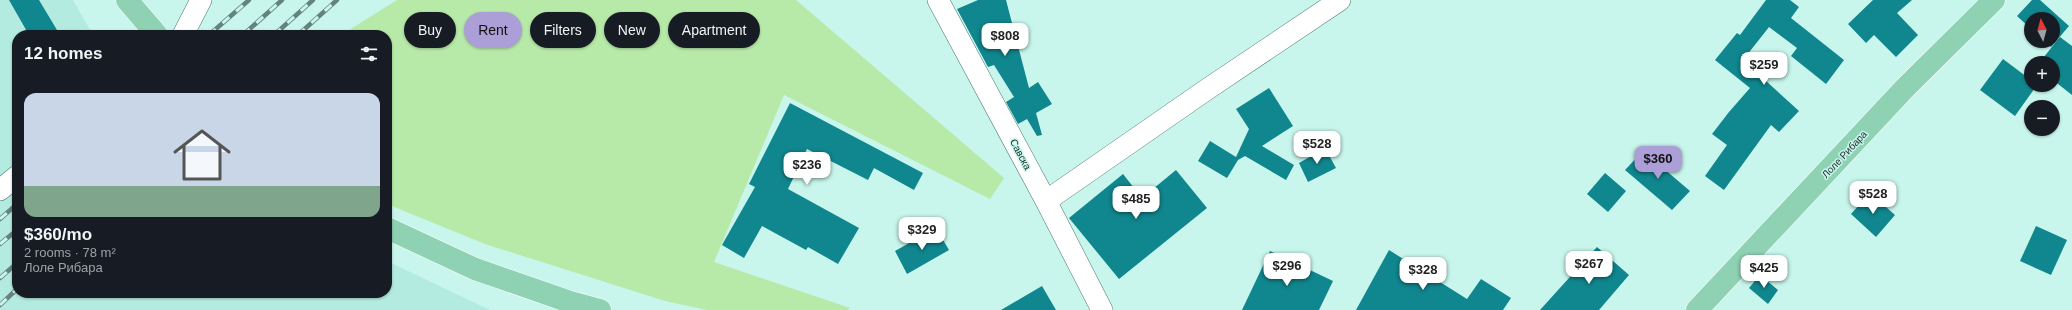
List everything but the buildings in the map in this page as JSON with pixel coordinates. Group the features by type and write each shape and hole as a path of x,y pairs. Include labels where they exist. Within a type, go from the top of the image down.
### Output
{"main road":[{"path":"128,0 153,30"},
{"name":"Лоле Рибара","path":"1697,310 1905,88 1994,0"},
{"path":"392,230 476,269 533,290 600,310"}],"street":[{"path":"186,30 201,0"},
{"name":"Савска","path":"938,0 1046,201 1102,310"},
{"path":"1046,201 1206,90 1340,0"},
{"path":"0,190 12,180"}],"shaded area":[{"path":"0,0 73,0 90,30 12,30 12,298 392,298 392,263 490,310 0,310"}],"green space":[{"path":"397,0 796,0 1004,178 990,199 784,95 714,262 850,308 848,310 707,310 665,301 485,244 392,206 392,30 349,30"}],"railway":[{"path":"215,30 249,0"},
{"path":"249,30 282,0"},
{"path":"280,30 313,0"},
{"path":"304,30 337,0"},
{"path":"0,219 12,208"},
{"path":"0,244 12,234"},
{"path":"0,278 12,267"},
{"path":"0,305 12,294"}]}
